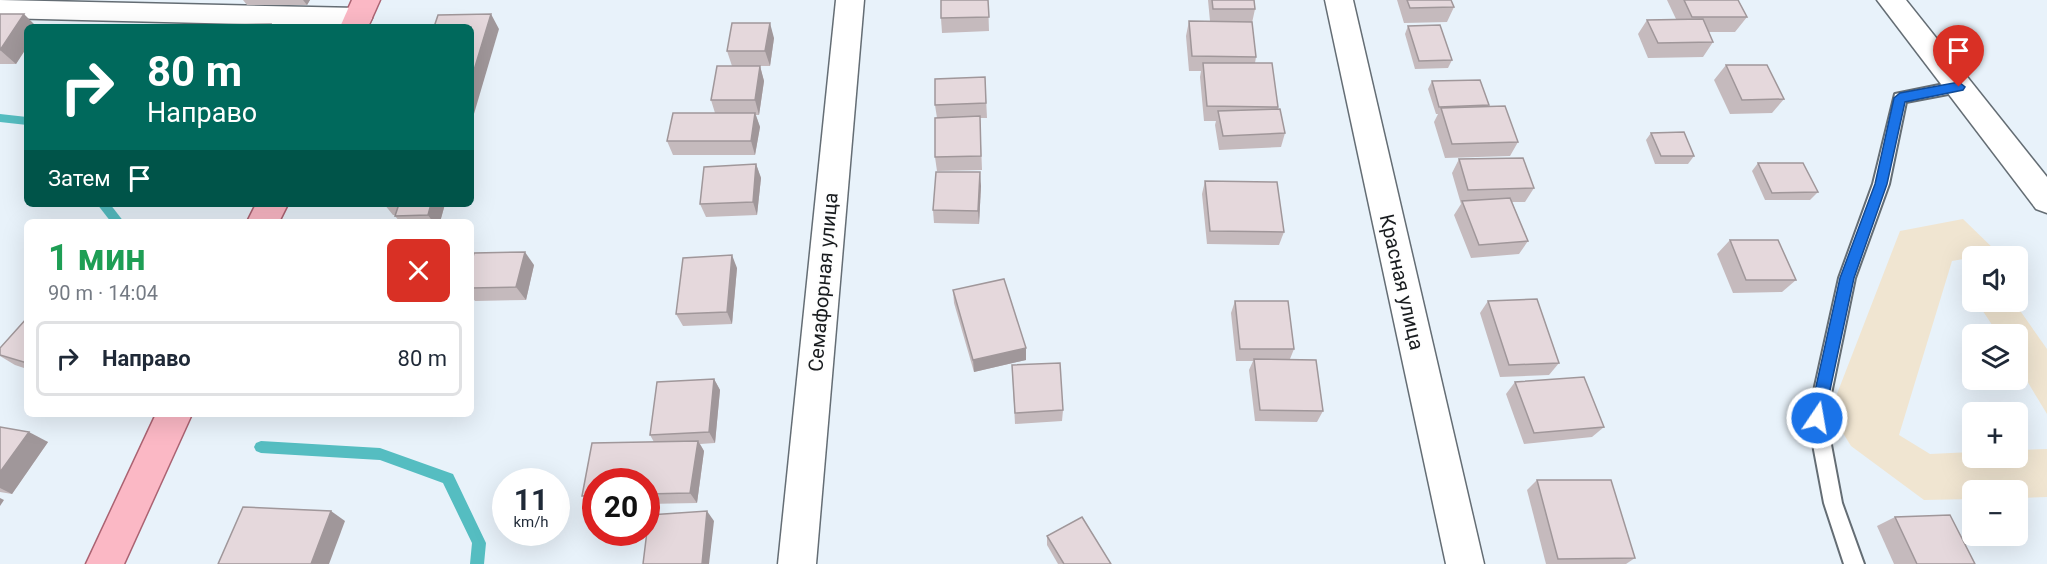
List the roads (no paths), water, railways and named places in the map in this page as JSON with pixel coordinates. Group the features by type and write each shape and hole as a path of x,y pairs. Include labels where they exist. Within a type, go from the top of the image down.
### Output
{"main road":[{"path":"105,564 173,417"}],"street":[{"name":"Семафорная улица","path":"796,564 850,0"},
{"name":"Красная улица","path":"1339,0 1465,564"},
{"path":"1891,0 2047,200"},
{"path":"0,8 359,15"}],"lane":[{"path":"1854,564 1833,503 1817,418 1847,278 1881,184 1900,98 1959,87"}],"waterway":[{"path":"0,118 24,121"},
{"path":"106,207 116,219"},
{"path":"261,447 380,454 448,478 479,543 477,564"}]}
